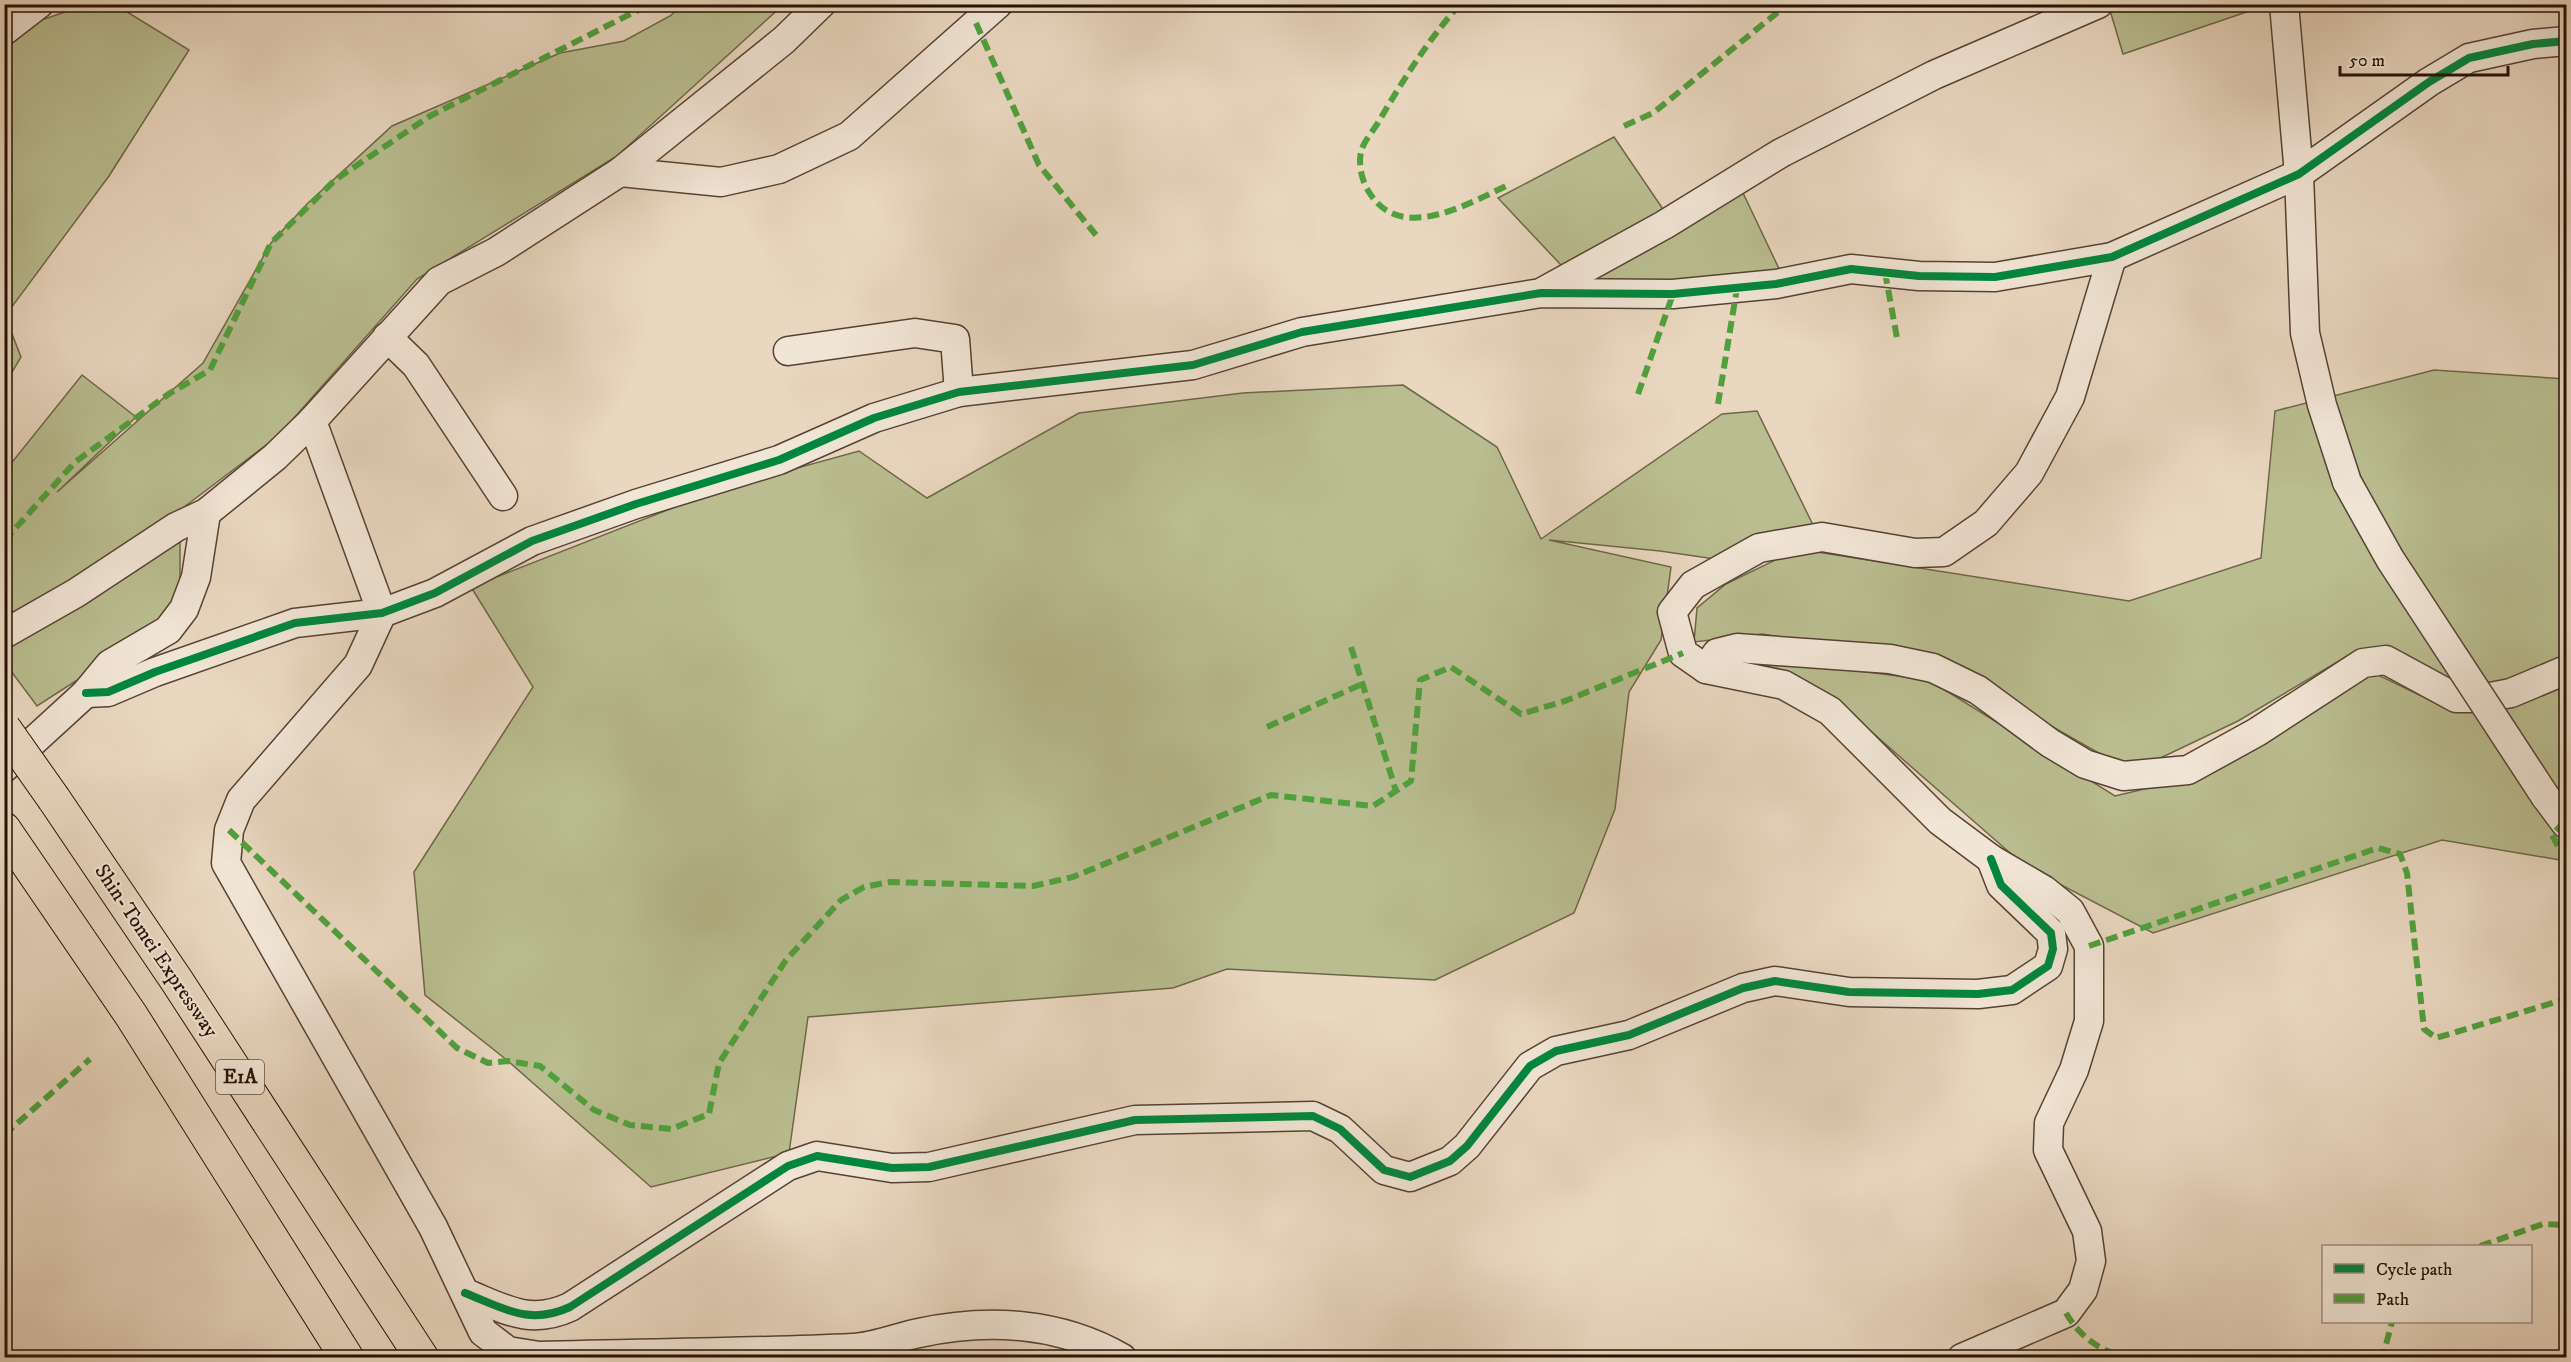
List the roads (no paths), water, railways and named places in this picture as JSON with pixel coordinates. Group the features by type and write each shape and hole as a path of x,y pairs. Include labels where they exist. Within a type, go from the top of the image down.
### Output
{"highway":[{"name":"Shin-Tomei Expressway","path":"4,728 177,981 422,1358"},
{"name":"E1A","path":"6,831 132,1015 347,1358"}],"street":[{"path":"4,31 39,4"},
{"path":"4,634 76,593 176,527 206,513 274,457 312,421 438,281 495,252 620,172 784,40 820,4"},
{"path":"620,172 721,182 779,169 849,136 998,4"},
{"path":"1541,293 1665,225 1802,143 1934,75 2098,4"},
{"path":"2284,4 2299,174 2305,333 2322,405 2347,482 2390,559 2545,796 2566,824"},
{"path":"86,693 108,692 155,672 295,623 382,613 435,593 532,541 636,504 779,460 874,418 959,392 1193,365 1302,332 1541,293 1673,294 1776,284 1851,270 1919,276 1995,277 2112,257 2299,174 2429,82 2469,58 2533,44 2566,41"},
{"path":"1962,1358 2066,1313 2083,1290 2091,1262 2087,1231 2048,1150 2049,1123 2074,1070 2089,1021 2088,946 2070,911 2044,890 1991,859 1940,821 1830,711 1785,685 1706,669 1683,653 1672,612 1694,585 1758,548 1822,537 1915,553 1944,552 1986,523 2029,473 2070,397 2112,257"},
{"path":"788,351 915,333 955,339 959,392"},
{"path":"387,337 416,365 503,496"},
{"path":"312,421 382,613 358,665 241,800 229,830 226,863 433,1227 483,1332 508,1351 539,1356 852,1353 964,1325 1008,1324 1053,1330 1098,1344 1122,1358"},
{"path":"4,768 86,693 110,664 168,630 184,609 196,577 206,513"},
{"path":"1706,669 1717,653 1737,648 1890,659 1933,668 1978,690 2050,743 2085,764 2122,776 2188,770 2257,732 2363,663 2386,660 2456,698 2485,698 2511,693 2566,669"},
{"path":"465,1293 517,1314 549,1317 570,1308 788,1166 817,1156 892,1168 929,1167 1135,1120 1313,1116 1340,1129 1384,1170 1410,1177 1450,1161 1467,1146 1530,1066 1556,1051 1629,1035 1743,988 1775,981 1849,992 1978,994 2012,990 2048,966 2053,949 2051,933 2001,885 1991,859"}]}
